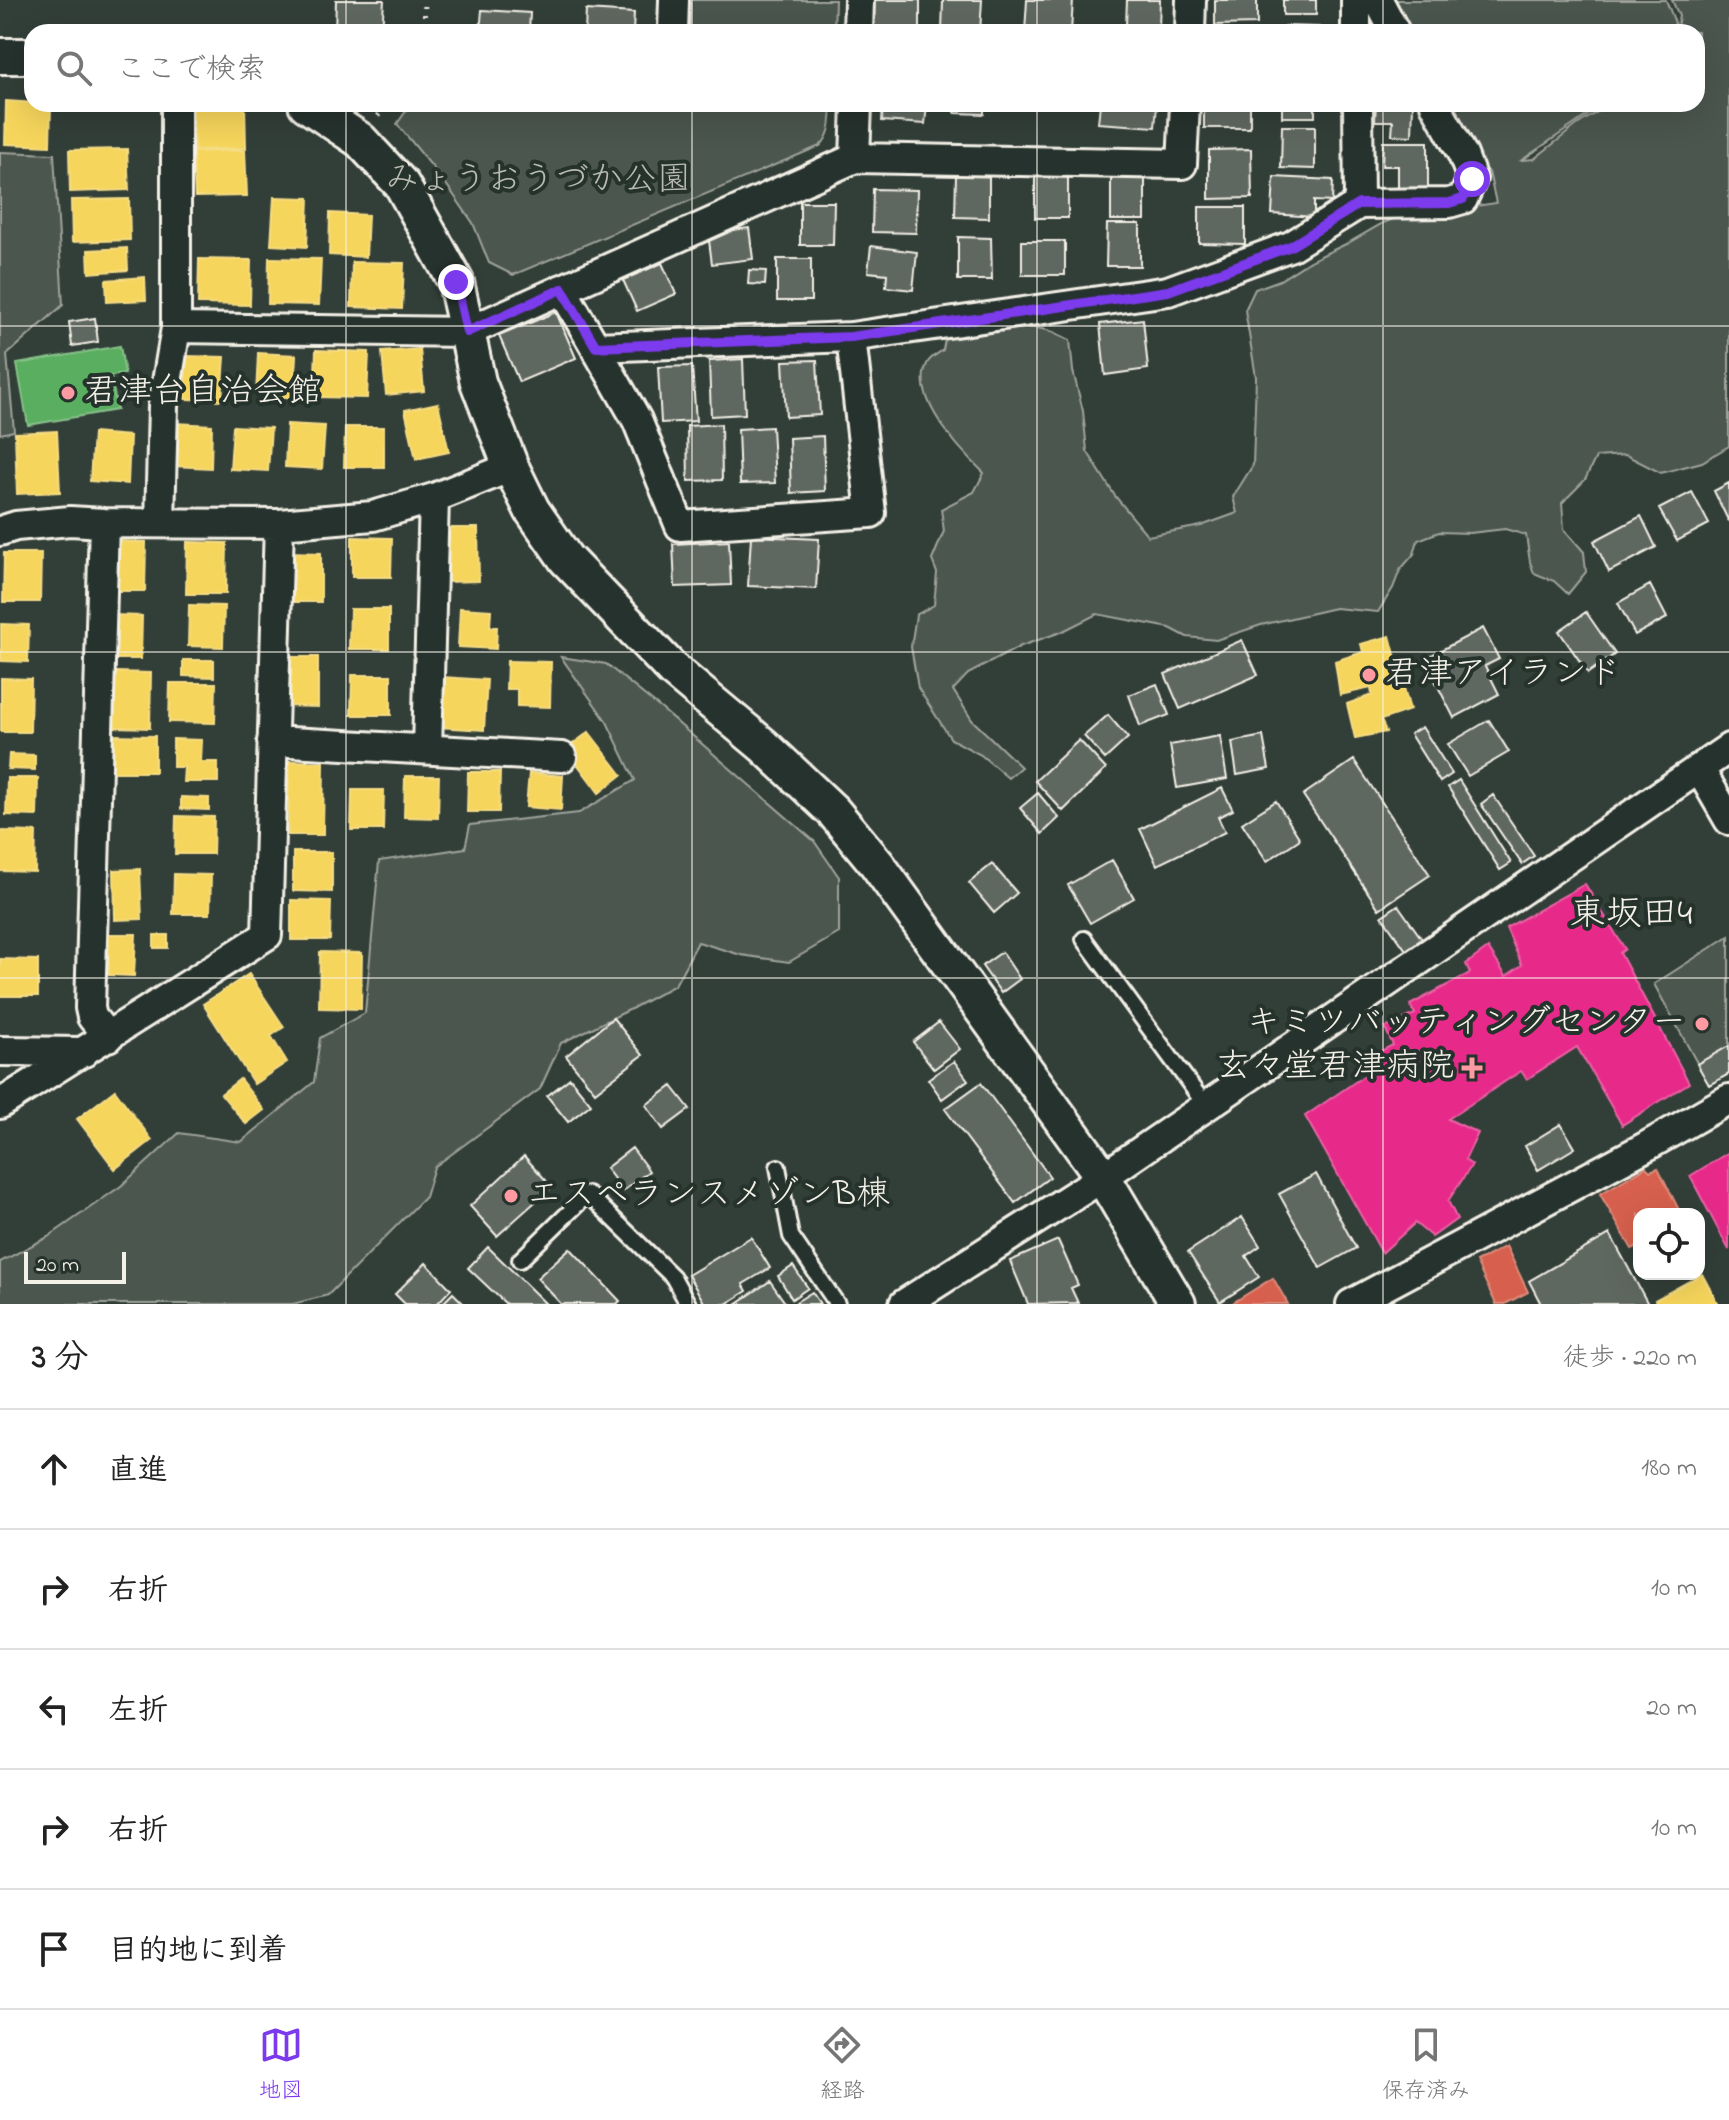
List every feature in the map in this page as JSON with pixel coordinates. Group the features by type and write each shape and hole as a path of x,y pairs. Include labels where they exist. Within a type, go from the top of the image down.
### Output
{"street":[{"path":"673,24 674,0"},
{"path":"858,24 859,0"},
{"path":"1190,24 1191,0"},
{"path":"1356,0 1356,24"},
{"path":"1378,0 1391,24"},
{"path":"0,56 24,56"},
{"path":"160,523 163,406 176,328 176,112"},
{"path":"318,112 360,140 402,185 456,282 478,382 511,467 532,510 566,559 673,670 764,746 833,811 869,853 1103,1177 1178,1304"},
{"path":"855,158 857,112"},
{"path":"176,328 467,332 855,158 1182,164 1185,112"},
{"path":"1358,112 1359,204"},
{"path":"596,347 851,337 1168,291 1291,246 1359,204 1449,203 1463,199 1472,179 1463,155 1439,112"},
{"path":"562,289 637,420 680,526 871,513 851,337"},
{"path":"0,531 16,526 70,521 279,524 373,516 434,498 511,467"},
{"path":"427,749 434,498"},
{"path":"96,1045 90,1008 104,523"},
{"path":"0,1104 267,935 279,524"},
{"path":"272,741 562,757"},
{"path":"904,1304 1103,1177 1729,748"},
{"path":"1699,768 1729,820"},
{"path":"0,1051 96,1045"},
{"path":"1351,1304 1729,1099"}],"lane":[{"path":"1084,939 1206,1106"},
{"path":"778,1167 791,1236 837,1304"},
{"path":"520,1260 588,1194 673,1277 688,1304"}],"path":[{"path":"424,24 425,0"}],"green space":[{"path":"689,0 835,0 834,24 689,24"},
{"path":"1391,0 1666,0 1675,23 1675,24 1404,24"},
{"path":"1672,0 1729,0 1729,446 1702,462 1661,473 1626,455 1596,457 1585,480 1562,503 1564,529 1584,552 1586,572 1568,594 1554,581 1534,573 1526,535 1505,529 1470,533 1439,532 1418,540 1414,554 1400,570 1378,612 1335,608 1261,625 1216,640 1187,637 1170,628 1097,614 1061,632 1021,646 968,674 953,690 972,720 1021,767 1008,778 981,755 951,739 918,688 911,647 916,615 934,605 937,573 932,560 944,531 941,509 974,492 984,473 940,422 925,391 924,376 928,362 943,350 945,339 969,332 1022,327 1047,330 1070,340 1087,451 1115,496 1148,536 1201,526 1237,513 1233,497 1253,465 1256,377 1245,310 1255,289 1280,280 1383,223 1418,210 1450,210 1496,203 1489,172 1482,169 1451,112 1592,112 1522,160 1534,159 1597,112 1705,112 1705,24 1678,24 1679,16"},
{"name":"みょうおうづか公園","path":"405,112 832,112 829,132 820,146 513,275 489,263 473,223 444,181 397,124"},
{"path":"0,152 54,154 63,305 7,355 14,431 0,434"},
{"path":"561,657 606,664 814,841 839,877 839,933 789,962 741,955 698,942 675,985 561,1043 540,1089 434,1167 425,1197 328,1295 293,1304 0,1304 0,1262 48,1237 121,1186 179,1133 241,1142 314,1082 320,1038 365,1013 379,861 465,848 470,825 579,813 635,780 607,722"},
{"name":"キミツバッティングセンター","path":"1729,936 1729,1074 1709,1085 1654,984"}],"building: 住宅":[{"path":"6,101 24,102 24,112 51,112 50,146 5,144"},
{"path":"193,112 245,112 246,148 194,150"},
{"path":"127,149 129,190 70,192 69,150"},
{"path":"245,150 247,196 195,197 193,152"},
{"path":"274,197 309,198 307,247 271,245"},
{"path":"129,199 130,240 72,242 71,200"},
{"path":"330,213 368,215 366,257 329,255"},
{"path":"127,248 128,270 89,273 88,250"},
{"path":"269,258 321,259 319,305 268,304"},
{"path":"199,259 251,260 250,305 198,304"},
{"path":"352,262 404,263 402,309 351,307"},
{"path":"145,277 146,300 107,302 106,280"},
{"path":"420,349 424,391 386,395 382,352"},
{"path":"316,350 369,352 367,398 314,397"},
{"path":"258,353 296,355 294,398 256,395"},
{"path":"186,356 225,357 222,400 185,399"},
{"path":"438,403 449,452 416,459 405,410"},
{"path":"175,423 212,425 211,468 173,466"},
{"path":"287,424 325,426 322,469 285,467"},
{"path":"233,426 271,428 268,471 230,469"},
{"path":"345,427 384,427 384,467 344,467"},
{"path":"57,431 60,492 17,494 15,433"},
{"path":"93,433 130,436 128,484 90,481"},
{"path":"446,528 478,528 479,581 446,582"},
{"path":"352,537 392,538 391,577 352,577"},
{"path":"115,541 146,542 145,591 115,591"},
{"path":"187,542 227,543 226,594 186,594"},
{"path":"288,552 321,553 321,602 287,602"},
{"path":"4,553 41,553 40,602 3,602"},
{"path":"189,605 224,606 223,647 188,646"},
{"path":"460,608 491,610 490,627 497,627 496,649 458,647"},
{"path":"350,609 389,609 389,649 349,649"},
{"path":"113,615 142,616 141,659 113,659"},
{"path":"1,624 29,625 28,662 1,661"},
{"name":"君津アイランド","path":"1390,636 1410,710 1381,720 1386,732 1355,738 1347,704 1372,695 1371,688 1340,695 1335,661 1363,652 1361,644"},
{"path":"284,657 318,657 318,707 284,706"},
{"path":"183,660 214,660 214,677 183,676"},
{"path":"507,661 551,662 550,707 517,706 517,689 506,689"},
{"path":"115,672 151,673 150,728 114,727"},
{"path":"352,675 391,675 391,715 351,715"},
{"path":"442,677 487,680 484,730 438,727"},
{"path":"1,678 31,679 30,732 1,732"},
{"path":"170,683 216,683 215,723 169,722"},
{"path":"589,732 622,775 599,793 566,749"},
{"path":"112,735 155,736 155,772 112,772"},
{"path":"173,739 202,740 201,762 218,762 218,782 183,782 184,767 173,767"},
{"path":"9,754 35,755 35,770 8,769"},
{"path":"289,761 324,762 323,835 288,835"},
{"path":"468,772 500,772 499,812 467,812"},
{"path":"529,773 563,776 561,810 526,807"},
{"path":"405,776 439,776 438,818 404,817"},
{"path":"7,778 38,778 37,816 6,815"},
{"path":"352,790 384,790 383,830 351,830"},
{"path":"181,797 209,798 209,810 181,809"},
{"path":"176,816 214,817 213,854 175,854"},
{"path":"1,831 36,832 35,872 0,871"},
{"path":"293,852 332,852 332,892 293,891"},
{"path":"140,869 142,919 115,920 114,870"},
{"path":"174,874 211,875 210,914 173,914"},
{"path":"291,900 331,901 330,940 291,940"},
{"path":"109,934 136,934 134,976 109,975"},
{"path":"154,935 168,935 168,948 154,948"},
{"path":"320,952 362,953 361,1009 319,1008"},
{"path":"0,959 38,960 38,996 0,996"},
{"path":"249,974 284,1027 271,1036 287,1062 254,1084 203,1004"},
{"path":"240,1079 264,1110 246,1124 221,1094"},
{"path":"115,1090 152,1140 115,1169 77,1119"},
{"path":"1691,1280 1705,1280 1718,1304 1657,1304 1655,1300"}],"building: 商業":[{"path":"1646,1167 1650,1171 1658,1168 1678,1208 1633,1208 1632,1249 1600,1194"},
{"path":"1506,1246 1528,1292 1505,1304 1496,1304 1476,1262"},
{"path":"1273,1278 1288,1304 1231,1304"}],"building: 医療":[{"path":"1585,884 1625,949 1620,953 1689,1083 1622,1125 1577,1047 1527,1079 1521,1071 1448,1119 1478,1133 1465,1160 1472,1165 1448,1201 1457,1219 1432,1237 1415,1223 1382,1253 1305,1116 1374,1069 1369,1057 1393,1045 1385,1028 1415,1014 1410,1005 1470,973 1466,964 1488,948 1506,976 1522,965 1506,928"},
{"path":"1729,1152 1729,1250 1690,1176"}],"building: 公共":[{"name":"君津台自治会館","path":"120,346 125,374 111,376 117,410 28,425 17,364"}],"building: その他":[{"path":"336,0 384,0 382,24 335,24"},
{"path":"873,0 920,0 920,24 873,24"},
{"path":"943,0 982,0 980,24 942,24"},
{"path":"1027,0 1073,0 1072,24 1026,24"},
{"path":"1127,0 1160,0 1159,24 1126,24"},
{"path":"1215,0 1257,0 1257,24 1215,24"},
{"path":"1283,0 1316,0 1316,15 1283,15"},
{"path":"482,10 530,13 529,24 481,24"},
{"path":"586,10 634,13 633,24 585,24"},
{"path":"883,112 926,112 925,124 882,121"},
{"path":"984,112 984,114 955,113"},
{"path":"1099,112 1156,112 1155,127 1098,123"},
{"path":"1204,112 1250,112 1250,128 1204,128"},
{"path":"1282,112 1315,112 1315,117 1282,117"},
{"path":"1376,112 1413,112 1412,136 1392,135 1393,121 1375,121"},
{"path":"1282,126 1315,126 1315,169 1281,168"},
{"path":"1383,142 1428,142 1428,190 1398,190 1398,166 1382,166"},
{"path":"1251,149 1252,198 1209,199 1209,150"},
{"path":"956,175 989,175 989,218 955,217"},
{"path":"1035,176 1068,176 1068,218 1035,218"},
{"path":"1274,177 1333,180 1332,202 1314,201 1314,217 1272,214"},
{"path":"1111,178 1145,178 1145,220 1111,220"},
{"path":"873,189 917,190 916,233 872,232"},
{"path":"800,202 834,202 833,245 800,245"},
{"path":"1199,207 1245,207 1245,244 1199,243"},
{"path":"1107,224 1140,224 1140,266 1106,266"},
{"path":"749,228 753,259 712,264 708,233"},
{"path":"958,237 991,238 992,280 958,280"},
{"path":"1022,241 1065,241 1065,275 1022,275"},
{"path":"871,246 917,252 913,290 886,287 887,274 868,272"},
{"path":"777,259 811,259 811,301 777,301"},
{"path":"662,263 676,294 637,311 623,280"},
{"path":"749,270 766,271 765,285 748,284"},
{"path":"556,312 576,358 519,382 499,336"},
{"path":"95,318 98,342 72,346 69,322"},
{"path":"1143,319 1148,369 1105,375 1100,324"},
{"path":"743,359 745,414 711,416 709,361"},
{"path":"817,360 820,415 786,417 783,361"},
{"path":"692,366 696,421 661,423 658,367"},
{"path":"721,424 722,480 688,481 687,426"},
{"path":"772,427 775,483 740,484 738,429"},
{"path":"823,436 825,491 791,493 789,438"},
{"path":"1729,483 1729,522 1714,491"},
{"path":"1692,492 1709,524 1677,541 1659,509"},
{"path":"1641,516 1656,547 1609,572 1594,541"},
{"path":"751,536 819,539 816,589 748,586"},
{"path":"729,541 731,585 675,587 673,544"},
{"path":"1650,585 1667,618 1635,635 1618,603"},
{"path":"1586,612 1615,654 1588,673 1559,631"},
{"path":"1483,628 1499,659 1485,666 1499,694 1454,718 1424,659"},
{"path":"1242,640 1258,675 1180,709 1165,674"},
{"path":"1157,684 1169,715 1140,726 1129,695"},
{"path":"1108,715 1128,738 1105,759 1084,736"},
{"path":"1489,720 1509,752 1468,776 1448,744"},
{"path":"1422,727 1452,774 1440,782 1410,734"},
{"path":"1220,736 1227,779 1177,788 1170,745"},
{"path":"1263,736 1269,769 1237,775 1232,742"},
{"path":"1079,740 1106,769 1063,811 1035,781"},
{"path":"1354,760 1430,875 1379,909 1303,795"},
{"path":"1459,780 1511,863 1500,870 1448,787"},
{"path":"1222,788 1233,810 1218,817 1225,832 1157,865 1140,829"},
{"path":"1038,793 1059,818 1042,834 1020,808"},
{"path":"1493,795 1534,856 1522,864 1481,804"},
{"path":"1276,801 1300,839 1267,861 1242,823"},
{"path":"1112,860 1134,898 1090,923 1068,885"},
{"path":"992,864 1017,893 994,913 969,883"},
{"path":"1398,905 1424,942 1408,953 1382,916"},
{"path":"1002,952 1020,979 1001,993 982,966"},
{"path":"613,1018 643,1055 595,1092 566,1056"},
{"path":"939,1022 960,1049 934,1069 913,1042"},
{"path":"1729,1046 1729,1074 1709,1085 1697,1064"},
{"path":"954,1061 968,1080 942,1099 928,1079"},
{"path":"570,1078 591,1104 568,1122 547,1096"},
{"path":"981,1083 1050,1177 1015,1203 945,1109"},
{"path":"672,1086 690,1109 663,1129 646,1105"},
{"path":"1561,1124 1575,1148 1538,1170 1525,1146"},
{"path":"632,1148 649,1171 623,1191 606,1168"},
{"name":"エスペランスメゾンB棟","path":"524,1156 552,1187 497,1236 470,1206"},
{"path":"1316,1174 1356,1248 1320,1268 1279,1194"},
{"path":"1242,1217 1260,1246 1246,1256 1259,1277 1220,1302 1188,1252"},
{"path":"1610,1234 1648,1304 1541,1304 1529,1281"},
{"path":"751,1237 770,1268 743,1284 747,1291 726,1304 705,1304 688,1275"},
{"path":"1058,1240 1078,1285 1071,1288 1078,1303 1028,1304 1010,1261"},
{"path":"488,1247 546,1304 506,1304 468,1268"},
{"path":"570,1248 620,1301 617,1304 561,1304 537,1278"},
{"path":"426,1263 451,1289 437,1304 405,1304 395,1294"},
{"path":"793,1266 808,1288 792,1299 778,1276"},
{"path":"770,1281 786,1304 736,1304"},
{"path":"812,1292 820,1304 797,1304 796,1302"},
{"path":"453,1293 464,1304 442,1304"}],"place":[{"name":"君津台自治会館","path":"68,393"},
{"name":"君津アイランド","path":"1369,675"},
{"name":"キミツバッティングセンター","path":"1702,1024"},
{"name":"玄々堂君津病院","path":"1472,1068"},
{"name":"エスペランスメゾンB棟","path":"511,1196"}],"district":[{"name":"東坂田4","path":"1631,915"}],"route":[{"path":"456,282 467,332 562,289 596,347 851,337 1168,291 1291,246 1359,204 1449,203 1463,199 1472,179"}]}
